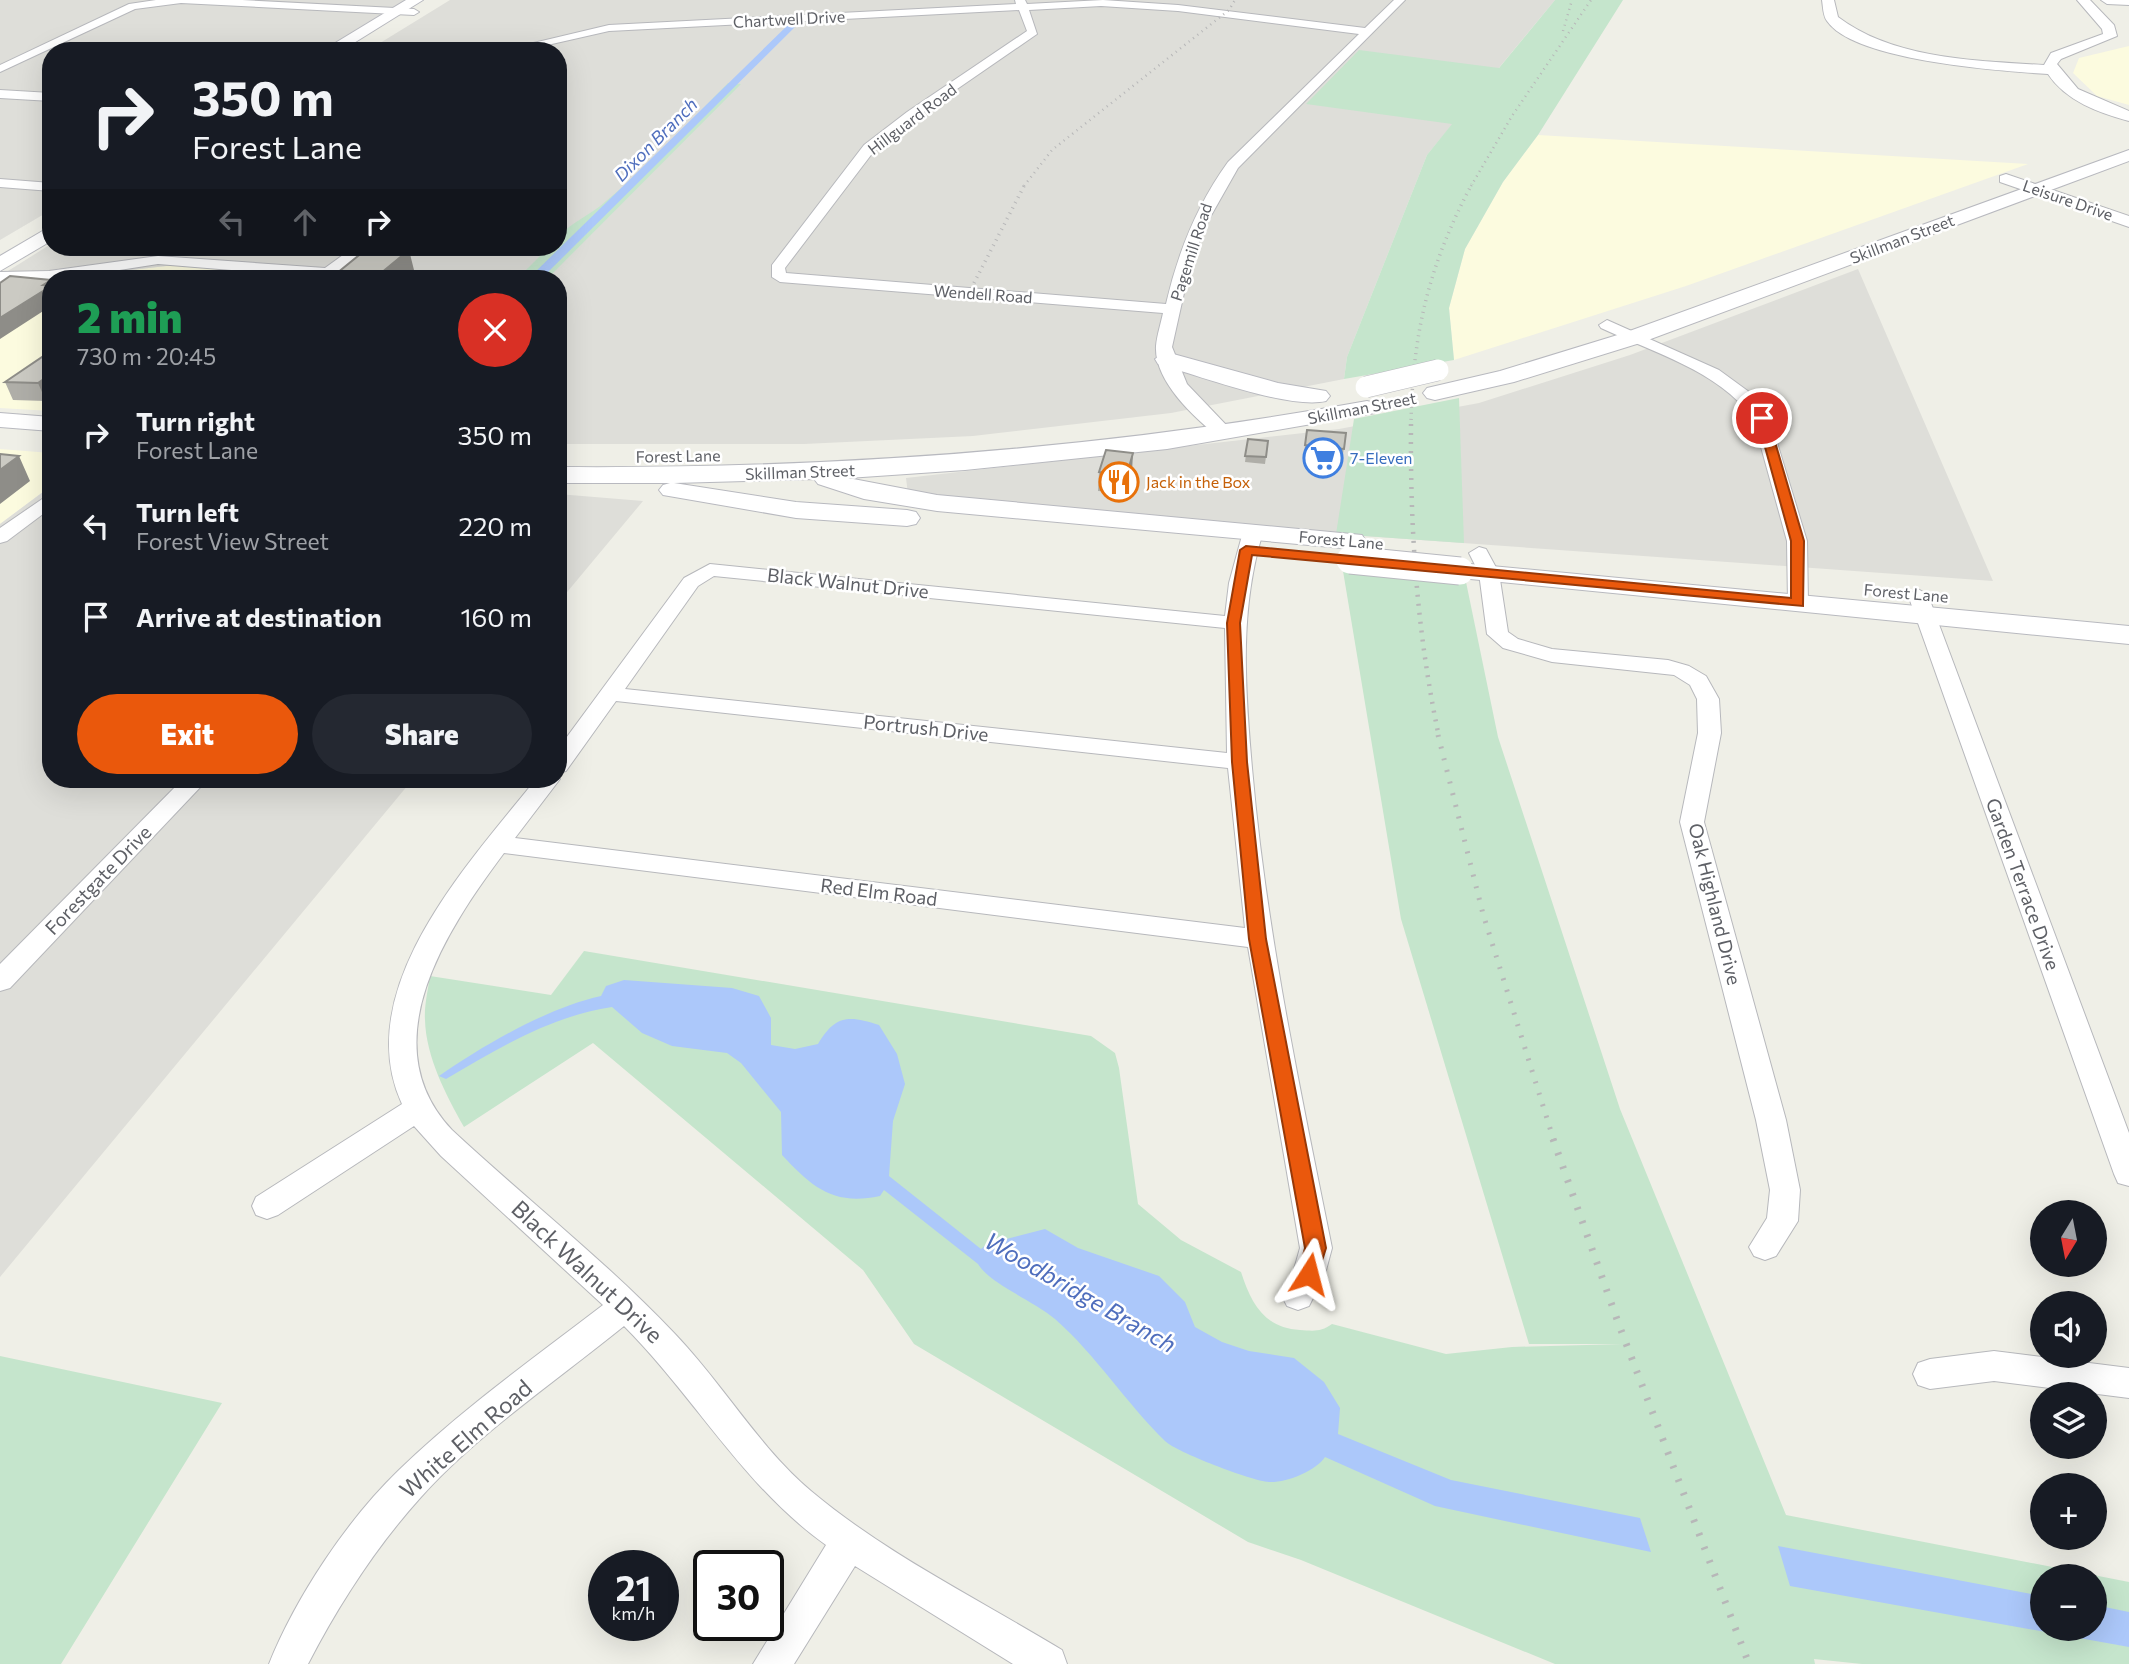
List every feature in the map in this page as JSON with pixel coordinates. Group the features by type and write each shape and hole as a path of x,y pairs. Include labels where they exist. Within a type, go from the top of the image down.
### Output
{"main road":[{"path":"345,42 397,11 434,0"},
{"path":"363,42 415,6"},
{"name":"Skillman Street","path":"1498,362 1632,338 1851,258 2033,179 2129,155"},
{"name":"Skillman Street","path":"567,476 808,472 906,467 1094,450 1224,433 1436,382 1824,248 2006,179 2033,179"},
{"path":"0,247 42,221"},
{"path":"0,265 42,238"},
{"path":"1824,248 1851,258"},
{"path":"1166,359 1276,390 1318,396"},
{"name":"Skillman Street","path":"733,456 1007,438 1204,417 1318,396 1366,397"},
{"path":"0,420 42,423"},
{"path":"0,439 42,442"},
{"path":"856,450 825,460 808,472 810,487 888,507 886,482 891,475 906,467"},
{"name":"Forest Lane","path":"567,456 760,457 808,472"},
{"name":"Forest Lane","path":"567,477 796,510 888,507 1058,514 1250,541"},
{"name":"Forest Lane","path":"888,507 960,523 1250,541 1921,604 2129,614"},
{"path":"960,523 991,517 1041,522 1058,514"},
{"name":"Forest Lane","path":"1921,604 2129,635"}],"street":[{"path":"57,42 132,6 181,0 397,11"},
{"name":"Pagemill Road","path":"1166,359 1164,348 1173,309 1200,217 1214,189 1269,129 1400,0"},
{"path":"1828,0 1826,12 1832,21 1876,44 1946,60 2052,70"},
{"path":"2083,0 2109,28 2110,36 2056,56 2050,64 2052,70 2074,93 2129,116"},
{"path":"2107,0 2129,1"},
{"name":"Chartwell Drive","path":"544,42 609,27 1021,4 1101,3 1149,5 1367,32"},
{"name":"Hillguard Road","path":"794,279 780,277 778,268 869,148 911,115 1027,37 1033,26 1021,4"},
{"path":"0,69 42,49"},
{"path":"0,93 42,96"},
{"name":"Leisure Drive","path":"2033,179 2129,222"},
{"path":"0,183 42,186"},
{"path":"332,270 351,256"},
{"path":"82,270 140,260 255,270"},
{"path":"0,277 42,276"},
{"name":"Wendell Road","path":"794,279 1173,309"},
{"path":"1607,325 1730,384 1756,406 1762,418 1797,541 1798,593"},
{"path":"1166,359 1177,382 1204,417 1224,433"},
{"path":"0,537 42,506"},
{"path":"1250,541 1233,623 1239,762 1257,939 1316,1248 1298,1296"},
{"name":"Oak Highland Drive","path":"1472,562 1498,634 1504,642 1540,654 1668,667 1688,673 1701,683 1710,723 1707,751 1692,805 1692,822 1771,1121 1785,1190 1782,1221 1765,1247"},
{"name":"Black Walnut Drive","path":"567,754 691,582 710,570 1233,623"},
{"name":"Garden Terrace Drive","path":"1921,604 2129,1174"},
{"name":"Portrush Drive","path":"612,694 1239,762"},
{"name":"Forestgate Drive","path":"0,981 188,788"},
{"name":"Black Walnut Drive","path":"541,788 441,925 421,960 406,1000 404,1056 418,1108 446,1140 624,1307 688,1371 751,1455 799,1503 850,1540 1048,1664"},
{"name":"Red Elm Road","path":"500,844 1257,939"},
{"path":"267,1206 418,1108"},
{"name":"White Elm Road","path":"288,1664 361,1541 410,1483 464,1434 624,1307"},
{"path":"1930,1374 1994,1366 2129,1383"},
{"path":"772,1664 850,1540"}],"shaded area":[{"path":"0,0 410,0 338,42 42,42 42,215 0,240"},
{"path":"450,0 1555,0 1427,155 1347,357 1344,379 1171,413 973,436 804,444 567,444 567,270 227,270 175,265 131,270 42,270 42,277 0,276 42,250 42,256 567,256 567,42 382,42"},
{"path":"1555,0 1623,0 1538,135 1503,182 1465,249 1449,308 1454,360 1344,379 1347,357 1427,155 1452,124 1306,104 1359,50 1499,68"},
{"path":"2129,46 2129,105 2097,96 2073,73 2079,58"},
{"path":"728,83 741,84 556,270 526,270 540,256 567,256 567,229 600,206 668,144"},
{"path":"1538,135 2028,164 1686,286 1454,360 1449,308 1465,249 1503,182"},
{"path":"175,265 227,270 131,270"},
{"path":"1858,269 1993,581 1336,534 908,494 906,478 1339,429 1479,403 1630,355"},
{"path":"42,279 42,410 0,408 0,280"},
{"path":"1459,398 1464,543 1336,534 1354,419"},
{"path":"0,449 42,452 42,493 0,524"},
{"path":"42,493 42,788 406,788 0,1277 0,524"},
{"path":"567,495 643,501 567,592"},
{"path":"1342,565 1466,582 1498,737 1620,1109 1786,1515 2037,1564 2030,1564 2030,1641 2107,1641 2107,1578 2129,1582 2129,1664 1862,1664 1814,1659 1815,1664 1555,1664 1301,1560 1248,1542 914,1344 863,1270 593,1043 464,1127 438,1075 429,1048 425,1009 430,976 551,995 584,951 1091,1036 1115,1053 1138,1204 1181,1240 1241,1272 1249,1294 1268,1319 1300,1330 1313,1331 1332,1324 1446,1354 1512,1347 1622,1344 1529,1344 1401,919"},
{"path":"0,1356 222,1403 61,1664 0,1664"}],"water":[{"path":"791,22 800,22 567,253 567,241"},
{"path":"552,256 564,256 550,270 537,270"},
{"name":"Woodbridge Branch","path":"624,980 732,988 759,996 771,1018 771,1045 795,1049 818,1044 830,1027 844,1020 859,1020 879,1025 897,1054 905,1084 893,1121 889,1176 981,1249 987,1244 1045,1229 1078,1248 1159,1276 1185,1302 1195,1327 1222,1342 1249,1351 1294,1358 1324,1382 1340,1408 1338,1434 1451,1480 1640,1518 1651,1552 1435,1506 1325,1457 1315,1467 1300,1475 1269,1482 1247,1477 1172,1446 1055,1319 992,1278 884,1190 880,1196 864,1198 836,1196 803,1176 782,1155 781,1112 741,1063 727,1053 672,1046 642,1033 612,1007 590,1011 547,1026 506,1045 446,1079 439,1076 538,1018 601,996 606,986"},
{"path":"1778,1546 2030,1594 2030,1629 1790,1586"},
{"path":"2107,1607 2129,1612 2129,1647 2096,1641 2107,1641"}],"building":[{"path":"358,256 402,256 385,270 341,270"},
{"path":"10,276 42,279 42,292 0,318 0,283"},
{"path":"42,357 42,380 38,383 5,382"},
{"path":"1307,430 1346,433 1344,449 1305,445"},
{"path":"1248,439 1268,441 1266,457 1245,456"},
{"path":"1106,450 1133,453 1127,474 1099,472"},
{"path":"0,454 19,456 0,470"}],"railway":[{"path":"1024,186 1052,150 1229,10 1235,0"},
{"path":"1563,31 1572,0"},
{"path":"1471,186 1512,116 1591,0"},
{"path":"974,283 1025,184"},
{"path":"1411,425 1415,361 1426,301 1444,243 1471,186"},
{"path":"1411,425 1416,581 1425,659 1439,737"},
{"path":"1438,735 1483,914 1554,1141"},
{"path":"1553,1139 1619,1325 1749,1664"}],"place":[{"name":"7-Eleven","path":"1323,458"},
{"name":"Jack in the Box","path":"1119,482"}],"route":[{"path":"1309,1274 1316,1248 1257,939 1239,762 1233,623 1246,550 1798,603 1797,541 1762,418"}],"water label":[{"name":"Dixon Branch","path":"656,140"}]}
